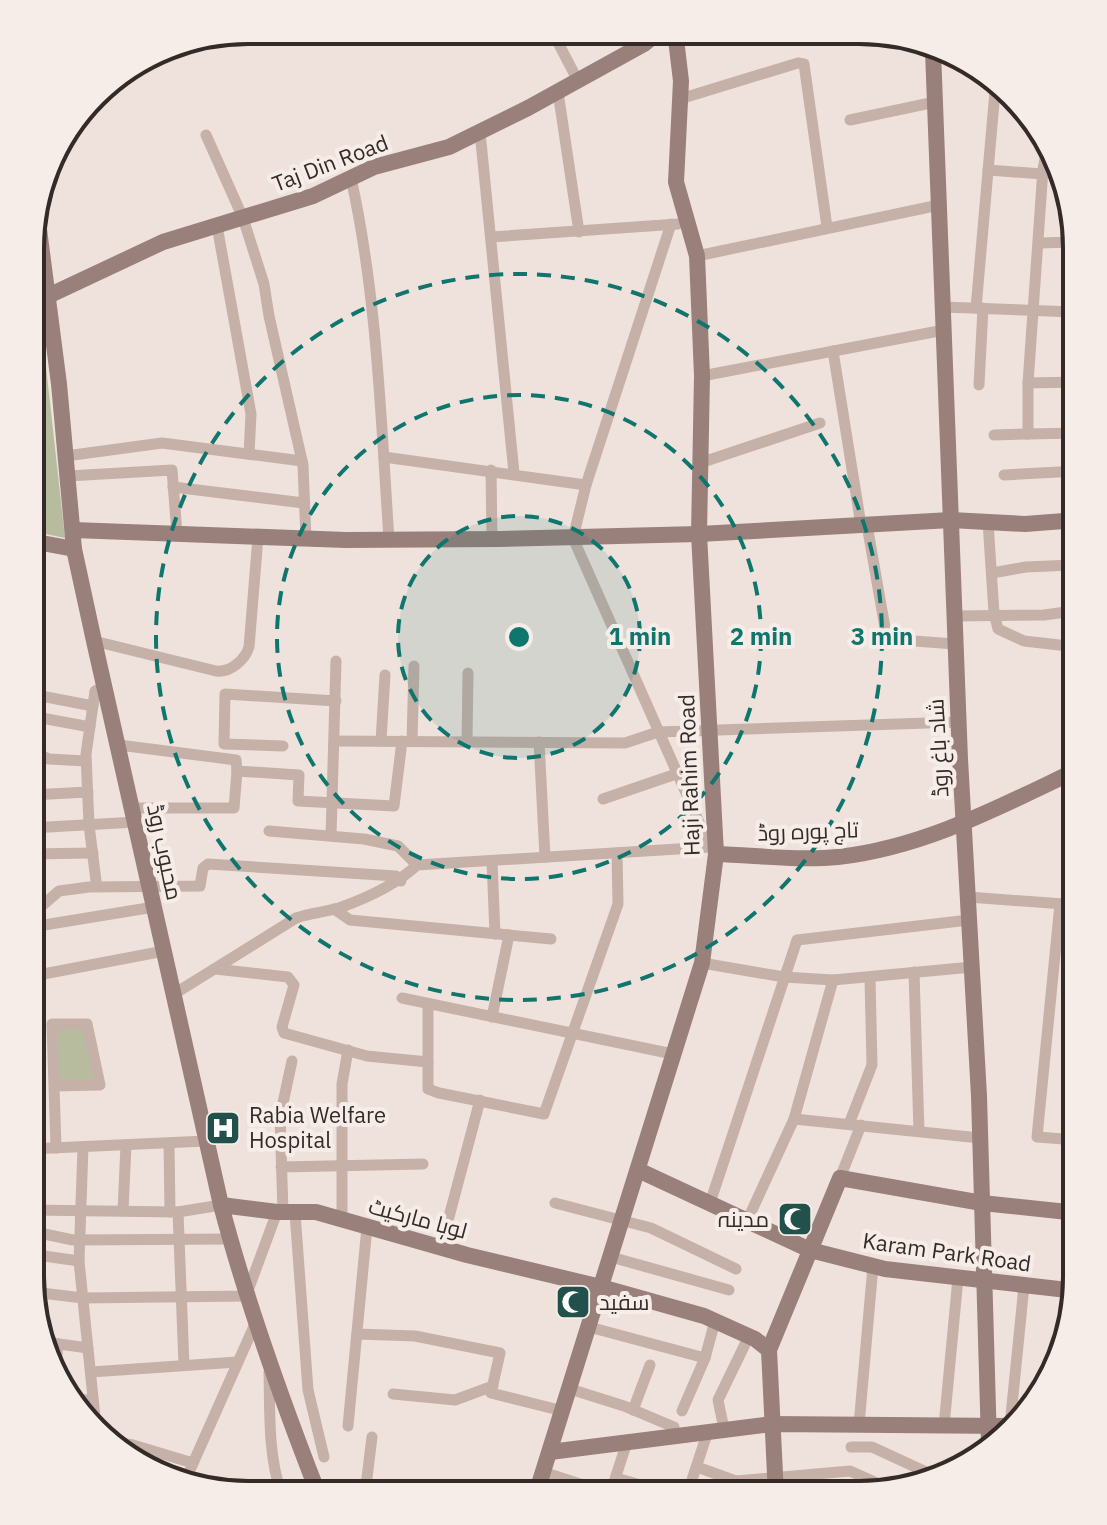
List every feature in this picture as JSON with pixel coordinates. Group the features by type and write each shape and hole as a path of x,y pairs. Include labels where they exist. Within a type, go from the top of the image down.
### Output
{"main road":[{"name":"Taj Din Road","path":"48,296 163,242 313,196 374,167 449,147 644,44"},
{"name":"Haji Rahim Road","path":"540,1481 702,963 713,851 711,731 699,534 702,376 697,256 680,223 676,182 681,81 677,44"},
{"name":"شاد باغ روڈ","path":"933,59 958,722 980,1138 989,1434"},
{"name":"محبوب روڈ","path":"44,266 74,549 94,641 221,1205 269,1367 313,1481"},
{"path":"73,530 306,539 492,539 699,534 951,520 1025,524 1063,520"},
{"path":"44,543 74,549"},
{"name":"تاج پورہ روڈ","path":"713,851 835,857 900,847 963,824 1063,777"},
{"name":"Karam Park Road","path":"638,1170 810,1250 873,1266 1063,1290"},
{"path":"775,1481 769,1350 840,1178 982,1203 1063,1212"},
{"name":"لوہا مارکیٹ","path":"221,1205 316,1212 601,1287 715,1321 749,1336 769,1350"},
{"path":"550,1452 772,1424 944,1426 988,1435"}],"street":[{"path":"559,44 578,81"},
{"path":"680,99 798,63 804,64 827,227"},
{"path":"558,92 579,232"},
{"path":"979,385 980,308 995,96"},
{"path":"850,120 935,102"},
{"path":"480,132 514,473"},
{"path":"206,135 243,218 264,284 302,461 306,539"},
{"path":"1028,434 1028,383 1045,164"},
{"path":"988,170 1048,173"},
{"path":"351,178 362,228 389,540"},
{"path":"697,256 939,205"},
{"path":"174,994 296,918 334,909 401,881 417,865 617,853 713,851 573,538 586,485 680,223 491,237"},
{"path":"217,226 251,414 249,454"},
{"path":"1039,243 1063,242"},
{"path":"943,307 1063,312"},
{"path":"702,376 944,330"},
{"path":"833,351 887,639 955,644"},
{"path":"1028,383 1063,382"},
{"path":"700,463 820,423"},
{"path":"994,435 1063,433"},
{"path":"66,456 162,443 302,461"},
{"path":"384,457 586,485"},
{"path":"68,476 172,470 177,534"},
{"path":"491,470 492,539"},
{"path":"1004,475 1063,472"},
{"path":"173,487 304,503"},
{"path":"988,522 994,613 998,629 1024,641 1063,646"},
{"path":"94,641 216,671 228,670 244,657 249,647 258,537"},
{"path":"992,573 1063,565"},
{"path":"954,616 1063,612"},
{"path":"331,836 336,661"},
{"path":"237,771 299,775 298,801 394,806 407,741 414,666"},
{"path":"467,742 468,673"},
{"path":"381,741 385,675"},
{"path":"96,881 86,761 95,691 106,686"},
{"path":"283,746 224,744 225,694 336,701"},
{"path":"44,697 93,706"},
{"path":"44,718 90,727"},
{"path":"335,741 625,743 658,732 958,722"},
{"path":"539,742 545,857"},
{"path":"44,827 89,825 134,815 234,808 236,760 119,745"},
{"path":"44,757 86,761"},
{"path":"603,799 676,774"},
{"path":"44,794 88,792"},
{"path":"269,831 398,846 417,865"},
{"path":"44,854 93,853"},
{"path":"428,1004 428,1089 544,1114 618,904 617,853"},
{"path":"492,861 495,934"},
{"path":"44,904 59,891 89,887 200,886 203,868 208,864 396,876 401,881"},
{"path":"968,897 1063,904"},
{"path":"1060,904 1037,1137 1063,1139"},
{"path":"44,918 154,907"},
{"path":"334,909 350,920 551,939"},
{"path":"710,1203 797,940 969,920"},
{"path":"492,1017 509,935"},
{"path":"44,978 164,951"},
{"path":"702,963 784,977 833,980 972,967"},
{"path":"215,969 288,977 294,985 282,1027 284,1033 367,1056 428,1062"},
{"path":"914,972 919,1131"},
{"path":"840,1178 872,1065 870,978"},
{"path":"747,1221 794,1119 833,980"},
{"path":"402,998 673,1054"},
{"path":"54,1086 100,1085 87,1024 52,1024 54,1086 56,1148"},
{"path":"342,1220 342,1084 348,1050"},
{"path":"292,1061 280,1117 281,1167 308,1390 324,1457"},
{"path":"441,1247 480,1100"},
{"path":"794,1119 980,1138"},
{"path":"44,1148 206,1141"},
{"path":"169,1143 178,1239 184,1365"},
{"path":"123,1211 126,1145"},
{"path":"83,1147 79,1261 94,1410"},
{"path":"281,1167 423,1164"},
{"path":"555,1203 651,1228 736,1269"},
{"path":"44,1210 174,1212 221,1205"},
{"path":"45,1293 83,1298 246,1296 285,1212"},
{"path":"348,1426 367,1227"},
{"path":"44,1234 79,1240 230,1239"},
{"path":"44,1256 79,1261"},
{"path":"611,1257 729,1290"},
{"path":"859,1425 873,1266"},
{"path":"944,1426 958,1278"},
{"path":"1010,1414 1024,1286"},
{"path":"682,1411 705,1358 715,1321"},
{"path":"189,1472 255,1324"},
{"path":"589,1327 705,1358"},
{"path":"357,1334 415,1336 500,1353 491,1393 563,1411"},
{"path":"692,1481 716,1430 718,1400 749,1336"},
{"path":"58,1348 58,1344 88,1348"},
{"path":"91,1372 237,1362"},
{"path":"633,1410 650,1365"},
{"path":"269,1367 271,1443 277,1481"},
{"path":"393,1394 455,1400 493,1386"},
{"path":"570,1389 674,1427 674,1436"},
{"path":"85,1400 93,1401"},
{"path":"367,1481 372,1437"},
{"path":"615,1481 627,1442"},
{"path":"133,1445 193,1463"},
{"path":"851,1447 872,1447 923,1471"},
{"path":"697,1467 736,1481 775,1475 850,1471 870,1480"},
{"path":"543,1472 571,1481"},
{"path":"616,1478 624,1481"}],"green space":[{"path":"44,348 65,538 44,534"},
{"path":"52,1024 87,1024 100,1085 54,1086"}],"place":[{"name":"Rabia Welfare Hospital","path":"223,1128"},
{"name":"مدینہ","path":"795,1219"},
{"name":"سفید","path":"573,1302"}]}
